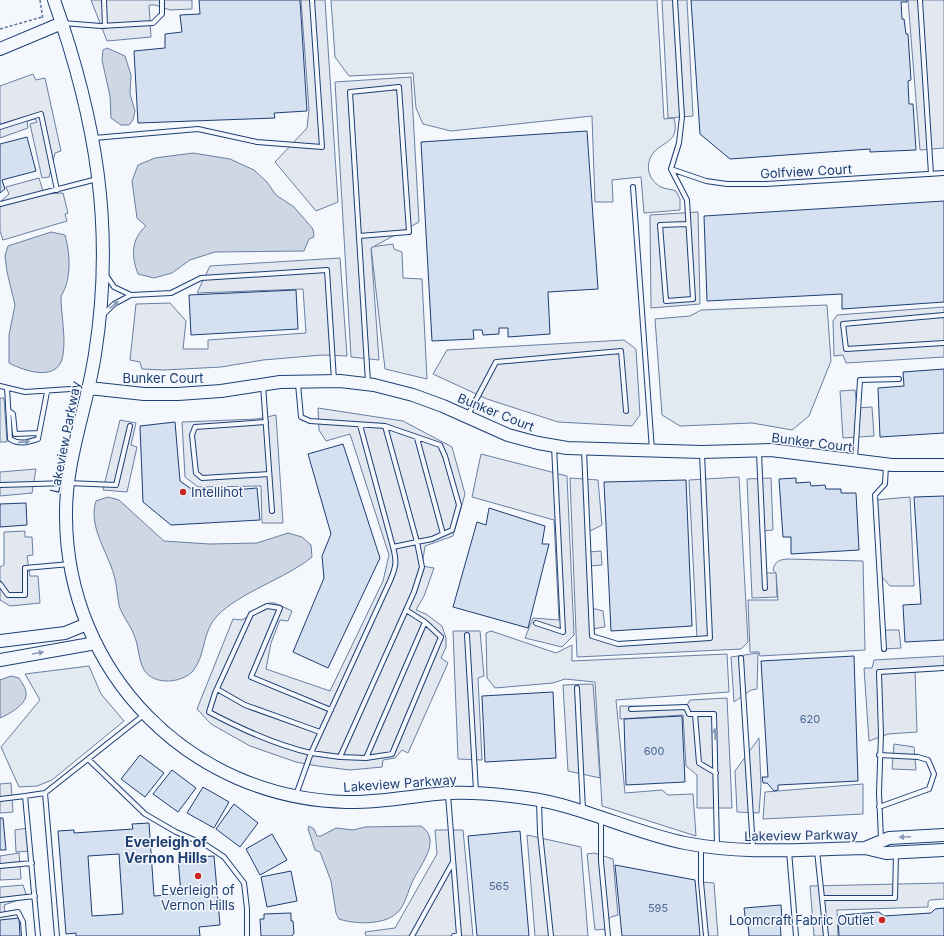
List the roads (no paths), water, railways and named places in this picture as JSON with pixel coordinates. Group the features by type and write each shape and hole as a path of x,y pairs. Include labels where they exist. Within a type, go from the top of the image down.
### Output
{"street":[{"name":"Lakeview Parkway","path":"54,0 76,62 93,138 103,223 103,271 100,318 89,388 68,483 66,515 70,564 77,597 87,624 114,675 145,714 168,736 199,758 246,782 270,791 308,799 347,802 448,794 502,795 539,800 583,810 657,836 717,848 753,851 817,848 865,848 886,853 944,850"},
{"path":"0,49 62,23"},
{"name":"Bunker Court","path":"89,388 144,394 178,394 221,392 298,381 334,381 368,385 413,395 443,406 508,435 554,446 584,450 702,452 759,450 806,453 855,461 886,464 944,465"},
{"path":"0,640 65,633 87,624"},
{"path":"0,660 96,643"},
{"name":"Lakeview Parkway","path":"865,848 889,838 944,835"}],"lane":[{"path":"104,0 105,26"},
{"path":"62,23 105,26 153,23 162,14 162,0"},
{"path":"93,138 198,129 257,142 322,147 312,0"},
{"path":"675,0 682,117 679,142 671,169 687,200 693,299 666,301 660,225 688,224"},
{"path":"920,0 931,174"},
{"path":"359,236 408,232 399,87 350,92 368,385"},
{"path":"0,126 41,114 57,190"},
{"name":"Golfview Court","path":"671,169 706,181 727,184 766,184 944,173"},
{"path":"0,204 99,179"},
{"path":"633,187 652,450"},
{"path":"100,318 114,304 131,296 171,293 202,278 327,270 334,381"},
{"path":"103,271 114,287 131,296"},
{"path":"944,315 843,324 846,349 944,343"},
{"path":"467,417 496,362 621,351 626,411"},
{"path":"855,461 860,380 899,379"},
{"path":"298,381 301,416 310,421 385,426 440,445 446,456 459,505 452,530 417,542 394,547"},
{"path":"263,385 272,511"},
{"path":"0,386 25,392 47,392 89,388"},
{"path":"7,388 10,439 15,443 27,443 38,439 47,392"},
{"path":"8,410 13,414 15,434 39,433"},
{"path":"266,422 195,427 192,435 196,473 202,478 269,474"},
{"path":"295,796 320,732 393,573 397,561 360,424"},
{"path":"0,485 68,483 116,485 130,426"},
{"path":"340,757 406,610 422,567 417,542 385,426"},
{"path":"417,438 442,534"},
{"path":"536,624 563,632 554,446"},
{"path":"584,450 592,636 618,644 710,638 702,452"},
{"path":"759,450 765,588"},
{"path":"884,648 875,495 885,484 886,464"},
{"path":"0,584 8,595 25,595 25,568 70,564"},
{"path":"331,710 251,677 280,608 267,606 251,614 217,689 209,712 272,742 311,754 366,758 392,754 441,637 425,622 406,610"},
{"path":"366,758 425,622"},
{"path":"467,635 476,794"},
{"path":"742,658 753,851"},
{"path":"882,841 879,807 881,734 879,672 944,668"},
{"path":"577,688 583,810"},
{"path":"217,689 245,705 320,732"},
{"path":"631,709 686,707 689,714 714,714 717,848"},
{"path":"0,799 45,793 145,714"},
{"path":"695,714 699,763 716,773"},
{"path":"879,807 929,789 934,774 928,760 918,757 880,755"},
{"path":"88,759 145,814 176,832 206,845 224,857 244,883 247,909 247,936"},
{"path":"45,793 57,936"},
{"path":"448,794 460,936 454,936"},
{"path":"25,796 38,936"},
{"path":"539,800 540,834 551,936"},
{"path":"601,816 601,861 608,936"},
{"path":"701,846 701,882 706,936"},
{"path":"817,848 826,936"},
{"path":"789,850 796,936"},
{"path":"822,898 895,898 896,852"},
{"path":"412,936 454,862"},
{"path":"0,866 32,863"},
{"path":"0,900 34,896"},
{"path":"0,915 18,912 23,922 24,936"}],"place":[{"name":"Intellihot","path":"183,492"},
{"name":"Everleigh of Vernon Hills","path":"198,876"},
{"name":"Loomcraft Fabric Outlet","path":"882,920"}],"district":[{"name":"Everleigh of Vernon Hills","path":"166,850"}]}
